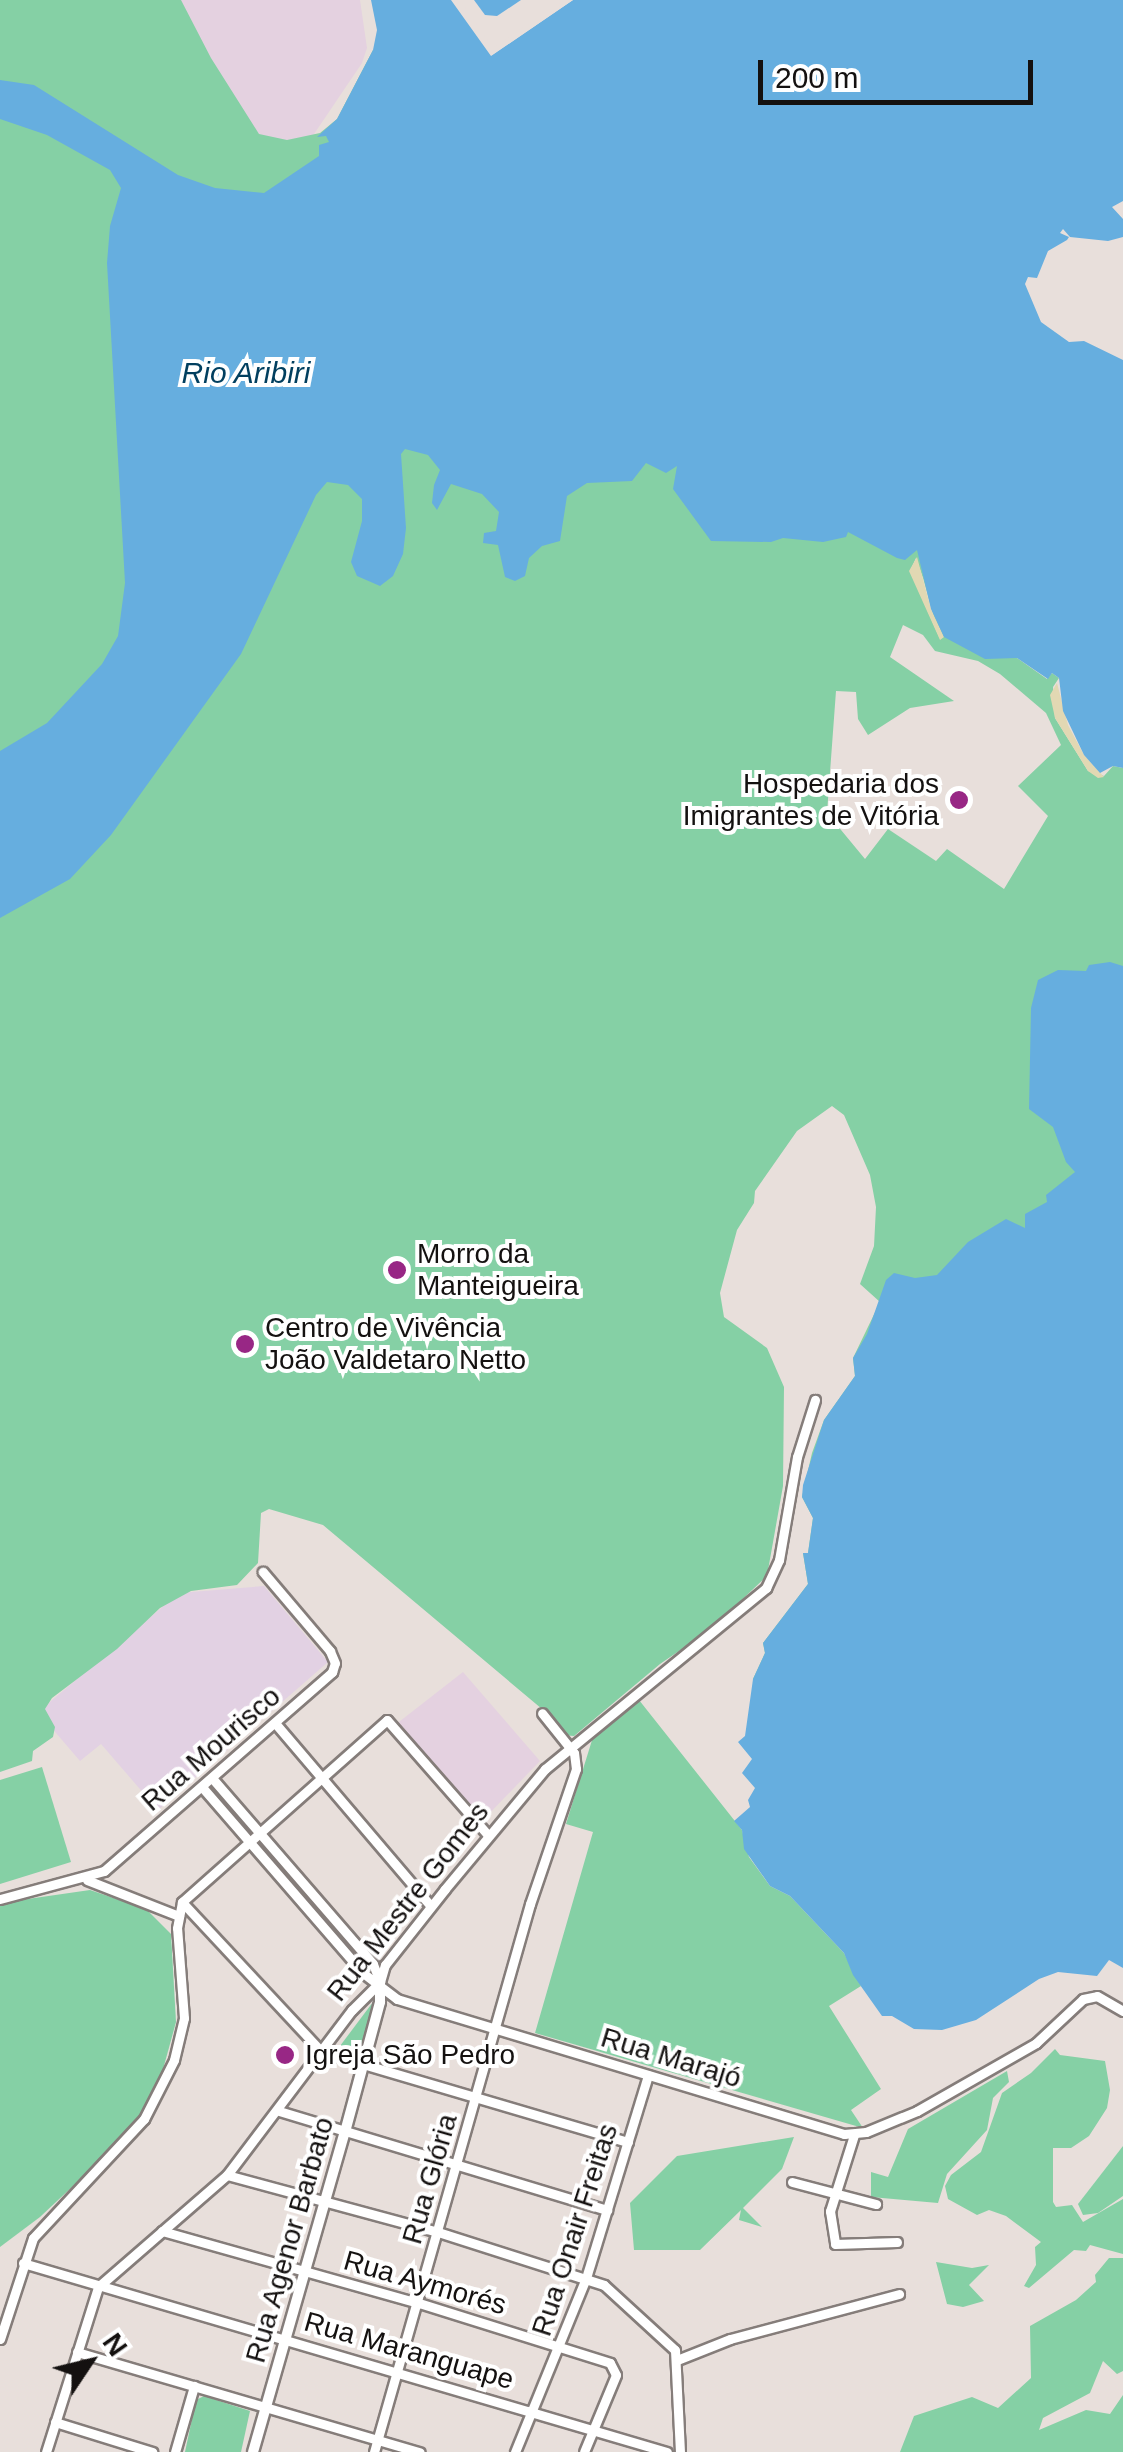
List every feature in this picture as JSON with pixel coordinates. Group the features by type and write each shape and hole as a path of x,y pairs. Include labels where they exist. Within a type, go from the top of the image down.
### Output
{"street":[{"name":"Rua Mestre Gomes","path":"46,2452 98,2287 227,2175 352,2010 380,1982 385,1965 545,1770 766,1588 778,1560 798,1457 814,1400"},
{"name":"Rua Mourisco","path":"0,1899 84,1879 111,1867 328,1676 335,1663 330,1651 263,1572"},
{"path":"542,1712 571,1748"},
{"path":"0,2339 23,2263 40,2227 121,2146 162,2090 184,2028 179,1916 182,1902 388,1720 488,1835"},
{"path":"275,1722 432,1906"},
{"name":"Rua Glória","path":"374,2452 420,2303 530,1904 573,1780 576,1761 571,1748"},
{"name":"Rua Marajó","path":"212,1778 372,1964 380,1982"},
{"name":"Rua Marajó","path":"202,1786 363,1973 398,1999 854,2135"},
{"path":"84,1879 179,1916"},
{"path":"182,1902 322,2052 628,2142"},
{"name":"Rua Agenor Barbato","path":"253,2452 346,2132 380,2002 380,1982"},
{"path":"896,2242 836,2244 830,2211 854,2135 917,2112 1026,2050 1082,2000 1098,1996 1123,2011"},
{"name":"Rua Onair Freitas","path":"515,2452 562,2346 586,2278 648,2075"},
{"path":"279,2110 607,2210"},
{"path":"227,2175 438,2232 586,2278 612,2291 672,2346 677,2360 680,2452"},
{"path":"792,2182 835,2197 876,2204"},
{"name":"Rua Aymorés","path":"162,2230 562,2346 616,2368 594,2430"},
{"name":"Rua Maranguape","path":"23,2263 535,2410 667,2452"},
{"path":"677,2360 730,2339 899,2294"},
{"path":"76,2352 420,2452"},
{"path":"175,2452 194,2386"},
{"path":"55,2422 152,2452"},
{"path":"584,2452 594,2430"}],"shaded area":[{"path":"177,0 360,0 367,48 362,63 310,140 266,150 223,90"},
{"path":"264,1586 328,1662 158,1810 101,1744 80,1761 38,1712 179,1593"},
{"path":"463,1672 540,1761 484,1819 471,1812 395,1725"}],"green space":[{"path":"0,0 181,0 211,58 259,134 287,140 320,133 337,119 373,50 666,144 1017,658 1047,679 1052,673 1059,678 1053,687 1055,718 1088,771 1104,776 1113,766 1123,768 1123,1705 753,1699 753,1679 765,1653 763,1643 808,1584 803,1553 808,1553 813,1518 802,1497 812,1453 824,1420 855,1376 853,1358 880,1302 860,1284 874,1246 876,1207 870,1175 844,1115 832,1106 797,1131 755,1191 754,1203 737,1230 720,1293 724,1317 767,1348 784,1387 783,1486 767,1576 711,1629 660,1664 574,1736 562,1735 548,1714 323,1525 269,1509 261,1513 258,1563 237,1585 191,1591 160,1608 117,1649 52,1698 45,1709 55,1727 53,1737 33,1751 32,1761 0,1772","holes":["916,558 923,578 940,639 910,571","903,625 923,635 935,651 978,661 1000,674 1046,713 1061,745 1018,786 1048,816 1004,889 947,849 936,861 888,829 865,859 827,813 836,691 856,692 858,719 868,735 910,708 954,701 890,657"]},
{"path":"639,1700 742,1830 749,1857 770,1886 790,1896 844,1953 861,1986 829,2006 881,2089 851,2110 863,2128 535,2033 593,1832 566,1824 593,1737"},
{"path":"42,1767 71,1862 0,1884 0,1780"},
{"path":"90,1890 146,1909 171,1934 176,2022 159,2084 138,2125 40,2217 0,2247 0,1903"},
{"path":"373,2002 360,2056 337,2050"},
{"path":"1055,2049 1060,2055 1105,2061 1110,2090 1107,2108 1089,2136 1071,2148 1053,2148 1053,2202 1056,2207 1072,2205 1083,2222 1123,2199 1123,2254 1090,2245 1086,2251 1074,2250 1029,2288 1024,2286 1036,2265 1035,2247 1041,2242 1006,2216 989,2210 977,2215 948,2199 945,2186 951,2175 981,2152 1002,2093 1031,2073"},
{"path":"1007,2071 1009,2082 993,2098 987,2130 947,2174 938,2203 871,2197 871,2172 888,2177 908,2129"},
{"path":"794,2137 782,2169 743,2208 762,2227 739,2220 741,2210 700,2250 634,2250 630,2203 677,2156"},
{"path":"1123,2146 1123,2196 1098,2213 1083,2215 1078,2204"},
{"path":"1109,2258 1123,2258 1123,2371 1117,2374 1103,2361 1090,2393 1043,2418 1039,2430 1086,2410 1110,2414 1123,2395 1123,2452 900,2452 914,2416 972,2397 998,2408 1031,2378 1030,2326 1076,2300 1096,2282 1095,2275"},
{"path":"936,2262 972,2268 989,2265 969,2285 984,2301 963,2307 947,2304"},
{"path":"204,2396 250,2411 241,2452 185,2452 196,2400"}],"sand":[{"path":"917,557 931,609 944,637 940,640 909,571"},
{"path":"1057,683 1068,725 1084,755 1104,777 1098,778 1088,771 1055,718 1050,695"}],"water":[{"name":"Rio Aribiri","path":"371,0 454,0 492,55 573,0 1123,0 1123,201 1112,207 1123,219 1123,237 1108,241 1070,237 1063,229 1060,233 1069,237 1067,240 1048,251 1037,278 1028,277 1025,284 1041,322 1069,342 1084,341 1123,360 1123,768 1113,766 1100,773 1084,755 1063,711 1059,678 1052,673 1048,679 1017,658 985,659 944,637 931,609 917,550 905,560 897,558 848,532 846,537 823,542 783,538 771,542 711,541 673,489 677,466 666,473 646,463 632,481 587,483 567,496 560,541 542,546 529,558 525,576 515,581 505,577 498,545 483,543 484,533 496,531 499,512 482,494 451,484 437,510 432,503 440,470 428,455 405,449 401,454 406,528 403,554 393,576 380,586 357,576 351,562 362,521 362,499 348,485 327,482 316,495 241,654 111,835 70,879 0,918 0,751 47,723 102,664 118,636 125,583 107,263 110,226 121,188 110,170 47,135 0,119 0,80 34,85 178,175 215,188 264,193 319,156 319,145 329,142 326,136 317,137 337,119 373,50 377,30"},
{"path":"474,0 521,0 497,16 485,15"},
{"path":"1110,962 1123,966 1123,1968 1109,1960 1097,1976 1058,1972 1039,1979 976,2020 942,2030 914,2029 892,2016 882,2016 853,1975 844,1953 790,1896 770,1886 744,1849 742,1830 734,1821 750,1807 748,1800 755,1788 742,1773 752,1759 738,1742 745,1736 753,1679 765,1653 763,1643 808,1584 803,1553 808,1553 813,1518 802,1497 803,1485 824,1420 855,1376 853,1358 867,1334 886,1280 894,1273 915,1278 937,1275 968,1242 1006,1219 1025,1228 1025,1214 1047,1202 1046,1195 1075,1172 1066,1162 1053,1127 1029,1109 1031,1008 1038,980 1058,970 1086,971 1089,965"}],"pier":[{"path":"451,0 460,0 493,48 564,0 573,0 491,56"}],"place":[{"name":"Hospedaria dos Imigrantes de Vitória","path":"959,800"},
{"name":"Morro da Manteigueira","path":"397,1270"},
{"name":"Centro de Vivência João Valdetaro Netto","path":"245,1344"},
{"name":"Igreja São Pedro","path":"285,2055"}]}
